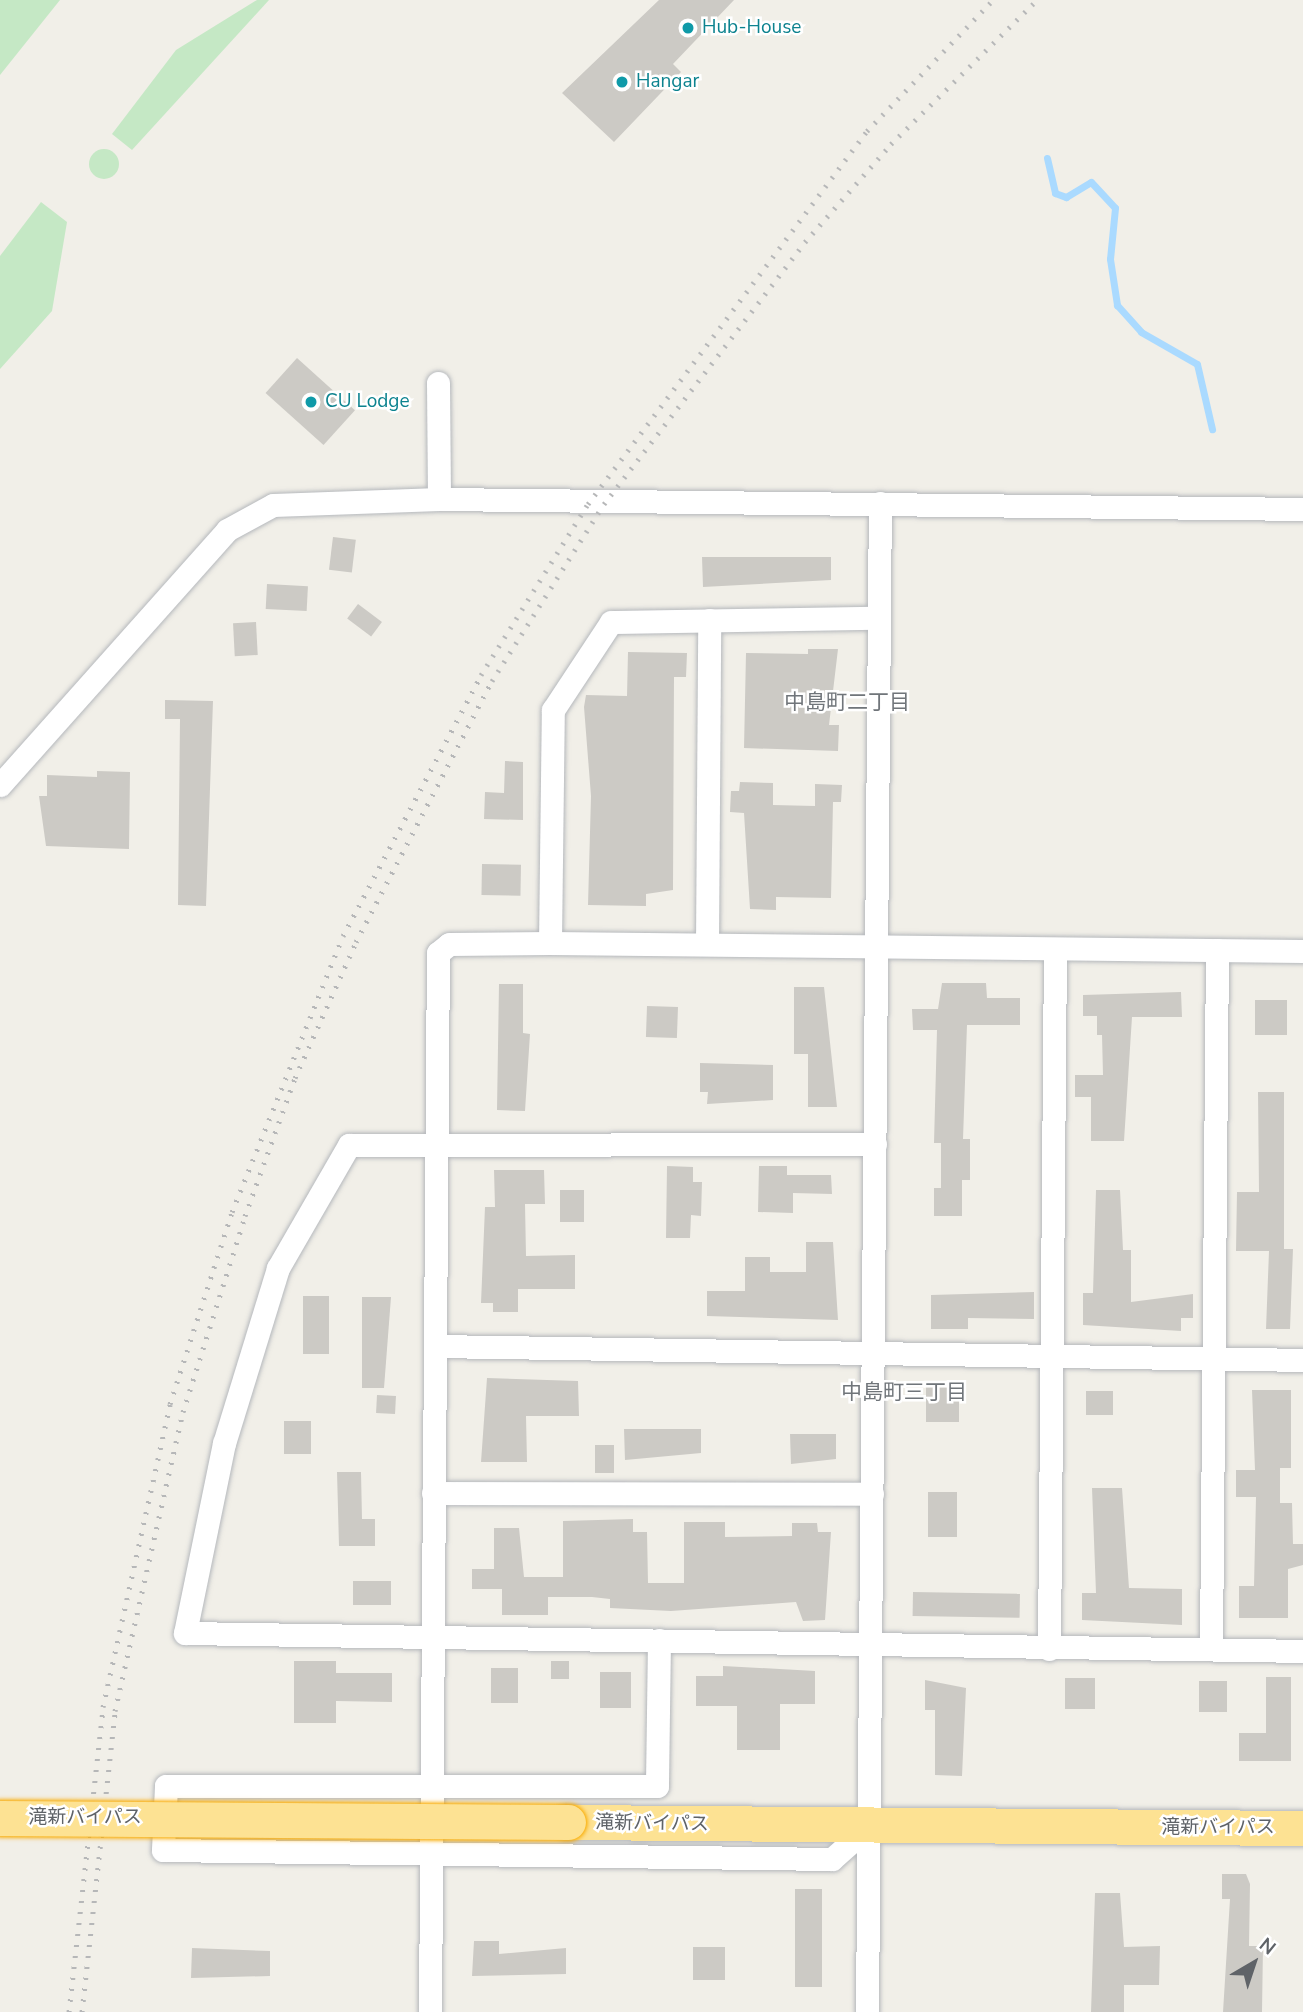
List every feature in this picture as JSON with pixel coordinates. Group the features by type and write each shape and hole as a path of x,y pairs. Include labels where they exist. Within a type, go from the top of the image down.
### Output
{"highway":[{"name":"滝新バイパス","path":"0,1818 568,1822 867,1828 1303,1828"}],"street":[{"path":"438,383 439,499"},
{"path":"0,785 227,530 273,505 307,500 439,499 1303,509"},
{"path":"867,2012 880,503"},
{"path":"550,943 553,710 611,622 879,618"},
{"path":"707,944 709,621"},
{"path":"430,2012 435,1637 433,1493 438,953 449,944 550,943 1303,951"},
{"path":"1049,1649 1055,949"},
{"path":"1211,1649 1217,950"},
{"path":"875,1144 349,1145 278,1268 224,1443 185,1633 1303,1651"},
{"path":"435,1346 1303,1360"},
{"path":"433,1493 872,1494"},
{"path":"659,1640 657,1786 166,1786 163,1850 832,1859 867,1828"}],"green space":[{"path":"0,0 60,0 0,75"},
{"path":"257,0 269,0 132,150 112,134 176,50"},
{"path":"104,149 115,153 119,164 115,175 104,179 93,175 89,164 93,153"},
{"path":"41,202 67,222 52,311 0,369 0,256"}],"building":[{"name":"Hangar","path":"659,0 734,0 673,64 681,72 614,142 562,93"},
{"name":"CU Lodge","path":"297,358 355,410 324,445 266,393"},
{"path":"333,537 356,540 352,573 329,570"},
{"path":"702,557 831,557 831,580 703,587"},
{"path":"267,584 308,586 307,611 266,609"},
{"path":"358,604 382,622 371,636 347,618"},
{"path":"256,622 258,655 235,656 233,623"},
{"path":"808,649 838,649 829,725 839,725 838,751 744,748 746,653 808,654"},
{"path":"628,652 687,653 686,677 674,677 673,890 646,894 646,906 588,905 591,796 584,707 586,695 627,696"},
{"path":"165,700 213,701 206,906 178,905 180,719 165,719"},
{"path":"505,761 523,762 523,820 484,819 485,792 504,793"},
{"path":"97,771 130,772 129,849 46,846 39,796 47,796 47,775 97,777"},
{"path":"740,782 773,783 773,805 815,806 815,784 842,785 841,802 833,802 831,898 776,897 776,910 750,909 744,813 730,812 731,791 739,791"},
{"path":"482,864 521,865 520,896 481,895"},
{"path":"942,983 986,983 987,998 1020,998 1020,1025 967,1025 963,1139 970,1139 970,1180 962,1180 962,1216 934,1216 934,1188 941,1188 941,1143 934,1143 937,1030 913,1030 912,1009 938,1009"},
{"path":"499,984 523,984 523,1033 530,1034 525,1111 497,1110"},
{"path":"794,987 824,987 837,1107 808,1107 808,1054 794,1054"},
{"path":"1181,992 1182,1017 1132,1017 1124,1141 1091,1141 1091,1097 1075,1097 1075,1075 1103,1075 1102,1035 1097,1035 1097,1016 1083,1016 1083,995"},
{"path":"1255,1000 1287,1000 1287,1035 1255,1035"},
{"path":"647,1006 678,1007 677,1038 646,1037"},
{"path":"700,1063 773,1065 773,1100 707,1104 708,1092 700,1092"},
{"path":"1258,1092 1284,1092 1284,1249 1293,1249 1290,1329 1266,1329 1269,1251 1236,1251 1237,1192 1259,1192"},
{"path":"667,1166 693,1167 693,1182 702,1182 701,1216 691,1215 690,1238 666,1238"},
{"path":"759,1166 787,1166 787,1175 831,1175 832,1194 793,1193 793,1213 758,1212"},
{"path":"494,1170 544,1170 545,1204 525,1204 526,1256 575,1255 575,1289 518,1289 518,1312 493,1312 493,1303 481,1303 485,1207 495,1207"},
{"path":"560,1190 584,1190 584,1222 560,1222"},
{"path":"1096,1190 1120,1190 1123,1250 1131,1250 1131,1302 1193,1294 1193,1318 1181,1318 1181,1331 1083,1325 1083,1293 1093,1293"},
{"path":"806,1242 833,1242 838,1320 707,1316 707,1291 745,1291 745,1257 770,1257 770,1272 806,1272"},
{"path":"1034,1292 1034,1319 968,1318 968,1329 931,1329 931,1295"},
{"path":"303,1296 329,1296 329,1354 303,1354"},
{"path":"362,1297 391,1297 384,1388 362,1388"},
{"path":"487,1378 578,1381 579,1416 526,1416 527,1462 481,1462"},
{"path":"926,1382 959,1382 959,1422 926,1422"},
{"path":"1252,1390 1291,1390 1291,1468 1280,1468 1280,1503 1292,1503 1293,1544 1303,1544 1303,1565 1288,1569 1288,1618 1239,1618 1239,1586 1254,1586 1256,1497 1236,1497 1236,1470 1255,1470"},
{"path":"1086,1391 1113,1391 1113,1415 1086,1415"},
{"path":"377,1395 396,1396 395,1414 376,1413"},
{"path":"284,1421 311,1421 311,1454 284,1454"},
{"path":"624,1429 701,1429 701,1453 625,1460"},
{"path":"790,1434 836,1434 836,1459 791,1464"},
{"path":"595,1445 614,1445 614,1473 595,1473"},
{"path":"337,1472 361,1472 362,1519 375,1519 375,1546 339,1546"},
{"path":"1092,1488 1122,1488 1129,1588 1182,1589 1182,1625 1082,1620 1082,1593 1096,1593"},
{"path":"928,1492 957,1492 957,1537 928,1537"},
{"path":"633,1519 633,1532 647,1532 648,1583 684,1583 684,1522 725,1522 725,1537 792,1536 792,1523 817,1523 818,1532 831,1532 825,1620 803,1621 796,1602 671,1611 610,1608 610,1599 592,1597 548,1597 548,1615 502,1615 502,1589 472,1589 472,1569 494,1569 494,1528 519,1528 524,1577 563,1577 563,1521"},
{"path":"353,1581 391,1581 391,1605 353,1605"},
{"path":"913,1592 1020,1594 1020,1618 913,1616"},
{"path":"294,1661 336,1661 336,1673 392,1673 392,1702 336,1701 336,1723 294,1723"},
{"path":"551,1661 569,1661 569,1679 551,1679"},
{"path":"723,1666 815,1671 815,1704 780,1704 780,1750 737,1750 737,1706 696,1706 696,1676 723,1676"},
{"path":"491,1668 518,1668 518,1703 491,1703"},
{"path":"600,1672 631,1672 631,1708 600,1708"},
{"path":"1266,1677 1291,1677 1291,1761 1239,1761 1239,1733 1266,1733"},
{"path":"1065,1678 1095,1678 1095,1709 1065,1709"},
{"path":"925,1680 966,1688 962,1776 935,1775 935,1710 925,1710"},
{"path":"1199,1681 1227,1681 1227,1712 1199,1712"},
{"path":"1222,1874 1246,1874 1250,1884 1249,1946 1263,1946 1262,2012 1223,2012 1230,1899 1222,1899"},
{"path":"795,1889 822,1889 822,1987 795,1987"},
{"path":"1095,1893 1120,1893 1124,1947 1160,1946 1159,1985 1124,1985 1124,2012 1091,2012"},
{"path":"474,1941 499,1941 499,1954 566,1948 566,1974 472,1976"},
{"path":"693,1947 725,1947 725,1980 693,1980"},
{"path":"192,1948 270,1951 270,1976 191,1978"}],"waterway":[{"path":"1047,158 1055,193 1066,197 1091,182 1115,208 1110,259 1117,305 1141,332 1197,364 1212,429"}],"railway":[{"path":"69,2012 103,1707 170,1404 232,1212 343,936 481,675 588,504 867,131 993,0"},
{"path":"82,2012 115,1711 183,1412 245,1216 295,1078 356,942 492,681 604,504 805,242 891,144 1037,0"}],"place":[{"name":"Hub-House","path":"688,28"},
{"name":"Hangar","path":"622,82"},
{"name":"CU Lodge","path":"311,402"}],"district":[{"name":"中島町二丁目","path":"847,702"},
{"name":"中島町三丁目","path":"904,1392"}]}
